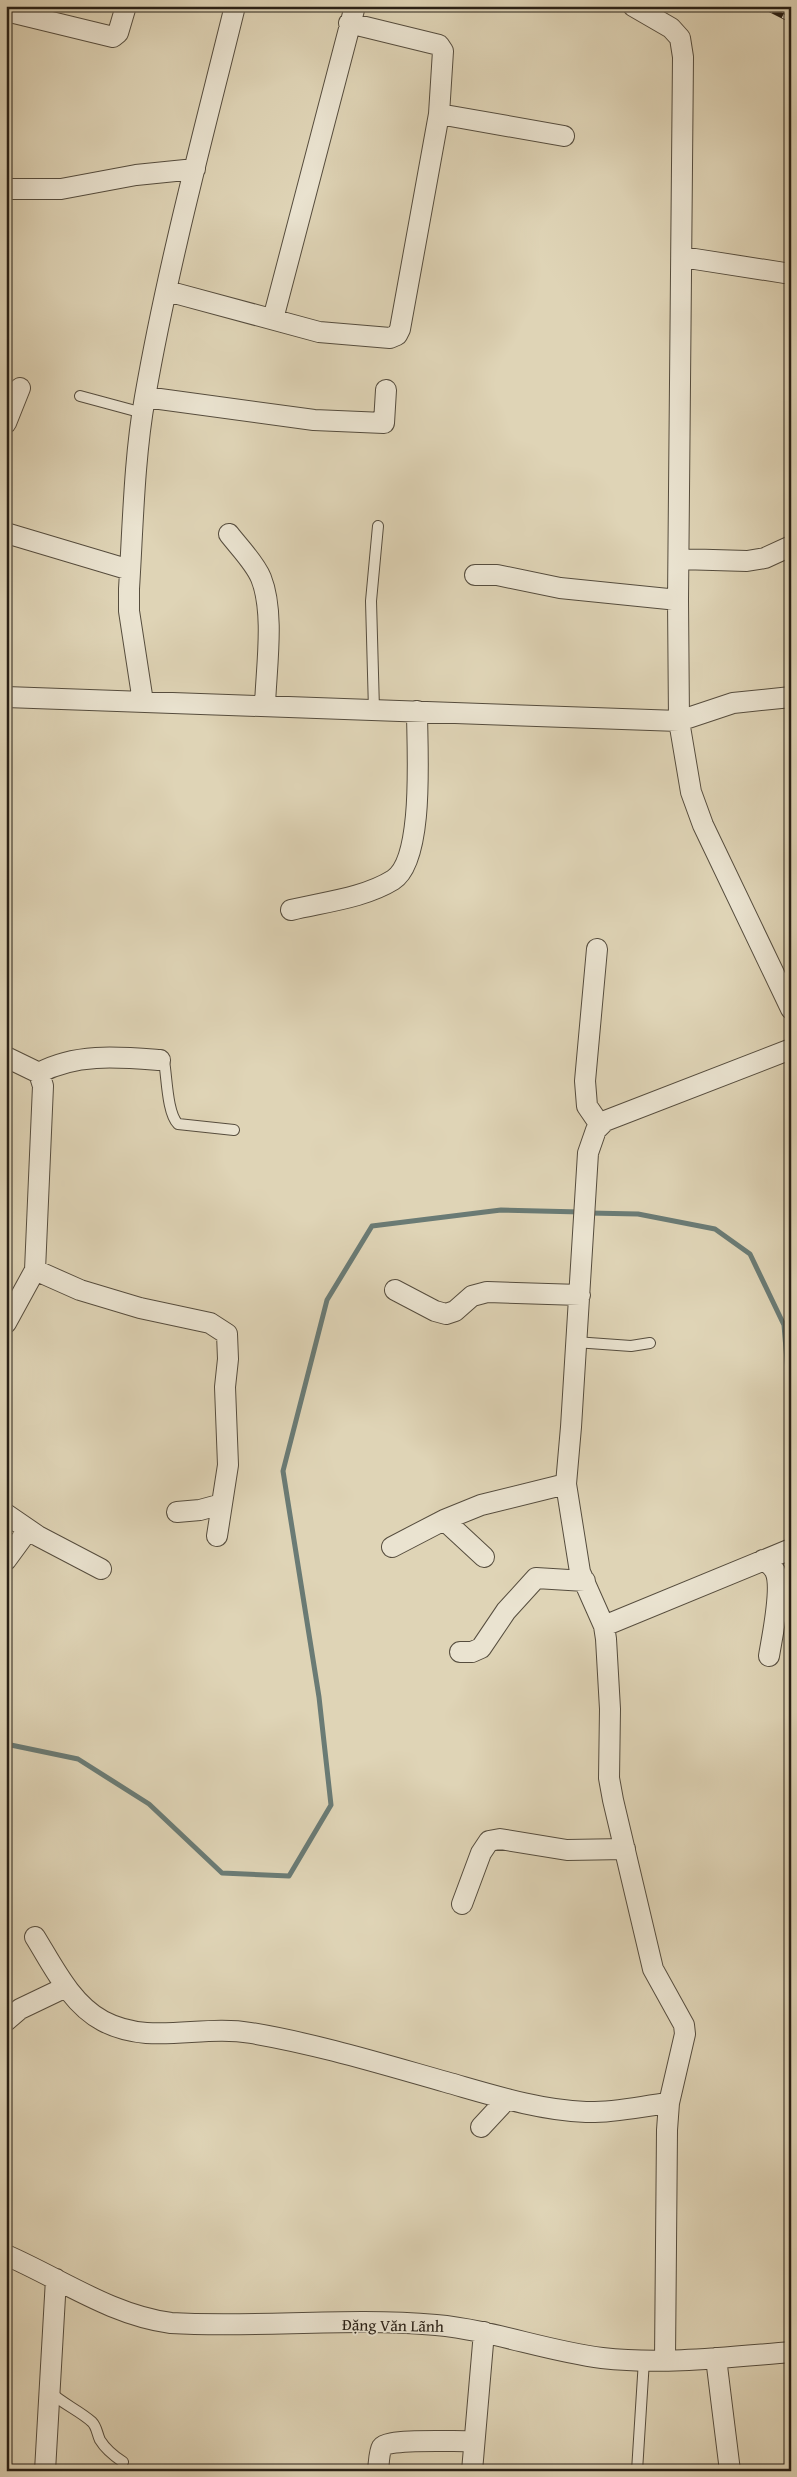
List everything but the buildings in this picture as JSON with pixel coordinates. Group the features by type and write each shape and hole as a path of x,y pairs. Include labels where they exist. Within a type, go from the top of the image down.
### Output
{"street":[{"path":"6,11 113,37 118,33 126,6"},
{"path":"143,702 129,612 130,570 144,405 195,168 235,6"},
{"path":"633,6 671,28 680,38 683,57 678,600 679,721 691,792 703,825 791,1009"},
{"path":"167,291 319,332 373,338 390,338 397,335 400,329 439,114 442,51 439,45 352,14 273,319"},
{"path":"439,114 564,136"},
{"path":"6,189 61,188 136,175 195,168"},
{"path":"682,257 791,274"},
{"path":"6,423 20,388"},
{"path":"144,405 314,420 384,423 386,390"},
{"path":"6,533 130,570"},
{"path":"229,534 261,577 265,595 268,625 265,706"},
{"path":"679,559 747,561 765,558 787,546"},
{"path":"475,575 497,575 560,588 678,600"},
{"path":"6,697 679,721 733,703 791,697"},
{"path":"291,910 363,893 393,880 402,873 415,834 417,711"},
{"path":"597,949 585,1081 587,1106 600,1125"},
{"path":"665,2360 666,2151 669,2103 685,2034 684,2025 654,1969 609,1778 610,1708 608,1656 604,1626 580,1572 566,1484 585,1229 587,1175 591,1141 600,1125 605,1121 791,1050"},
{"path":"6,1057 39,1073 43,1086 35,1270 6,1323"},
{"path":"39,1073 54,1065 88,1058 160,1060"},
{"path":"35,1270 80,1290 140,1308 210,1323 227,1334 228,1359 225,1387 228,1465 217,1536"},
{"path":"395,1290 434,1311 446,1314 455,1310 472,1296 480,1293 580,1295"},
{"path":"392,1547 444,1520 481,1505 566,1484"},
{"path":"177,1512 200,1510 222,1504"},
{"path":"6,1514 28,1530 101,1568"},
{"path":"444,1520 484,1557"},
{"path":"6,1560 28,1530"},
{"path":"604,1626 791,1549"},
{"path":"763,1560 770,1564 775,1572 777,1584 769,1656"},
{"path":"460,1652 472,1652 480,1648 506,1611 536,1578 584,1581"},
{"path":"462,1904 481,1853 489,1841 500,1839 567,1850 625,1849"},
{"path":"35,1936 66,1987 85,2009 102,2021 132,2032 153,2035 211,2030 252,2033 292,2041 507,2099 588,2112 669,2103"},
{"path":"6,2021 20,2010 66,1987"},
{"path":"481,2127 507,2099"},
{"name":"Đặng Văn Lãnh","path":"6,2255 122,2312 154,2321 222,2325 413,2323 457,2327 484,2332 600,2358 665,2360 791,2352"},
{"path":"45,2471 56,2279"},
{"path":"472,2471 484,2332"},
{"path":"716,2358 730,2471"},
{"path":"378,2470 381,2448 384,2444 401,2442 474,2442"}],"lane":[{"path":"80,396 144,405"},
{"path":"374,710 371,601 378,526"},
{"path":"160,1060 164,1061 171,1110 174,1120 178,1124 234,1130"},
{"path":"576,1342 631,1346 650,1344"},
{"path":"637,2471 644,2360"},
{"path":"50,2392 61,2402 91,2421 96,2426 100,2440 112,2455 123,2462"}],"waterway":[{"path":"6,1744 78,1759 149,1804 222,1873 289,1876 331,1805 319,1697 283,1471 327,1300 372,1226 501,1210 581,1212"},
{"path":"589,1213 638,1214 715,1229 750,1254 784,1325 791,1408"}],"railway":[{"path":"763,6 791,20"}]}
